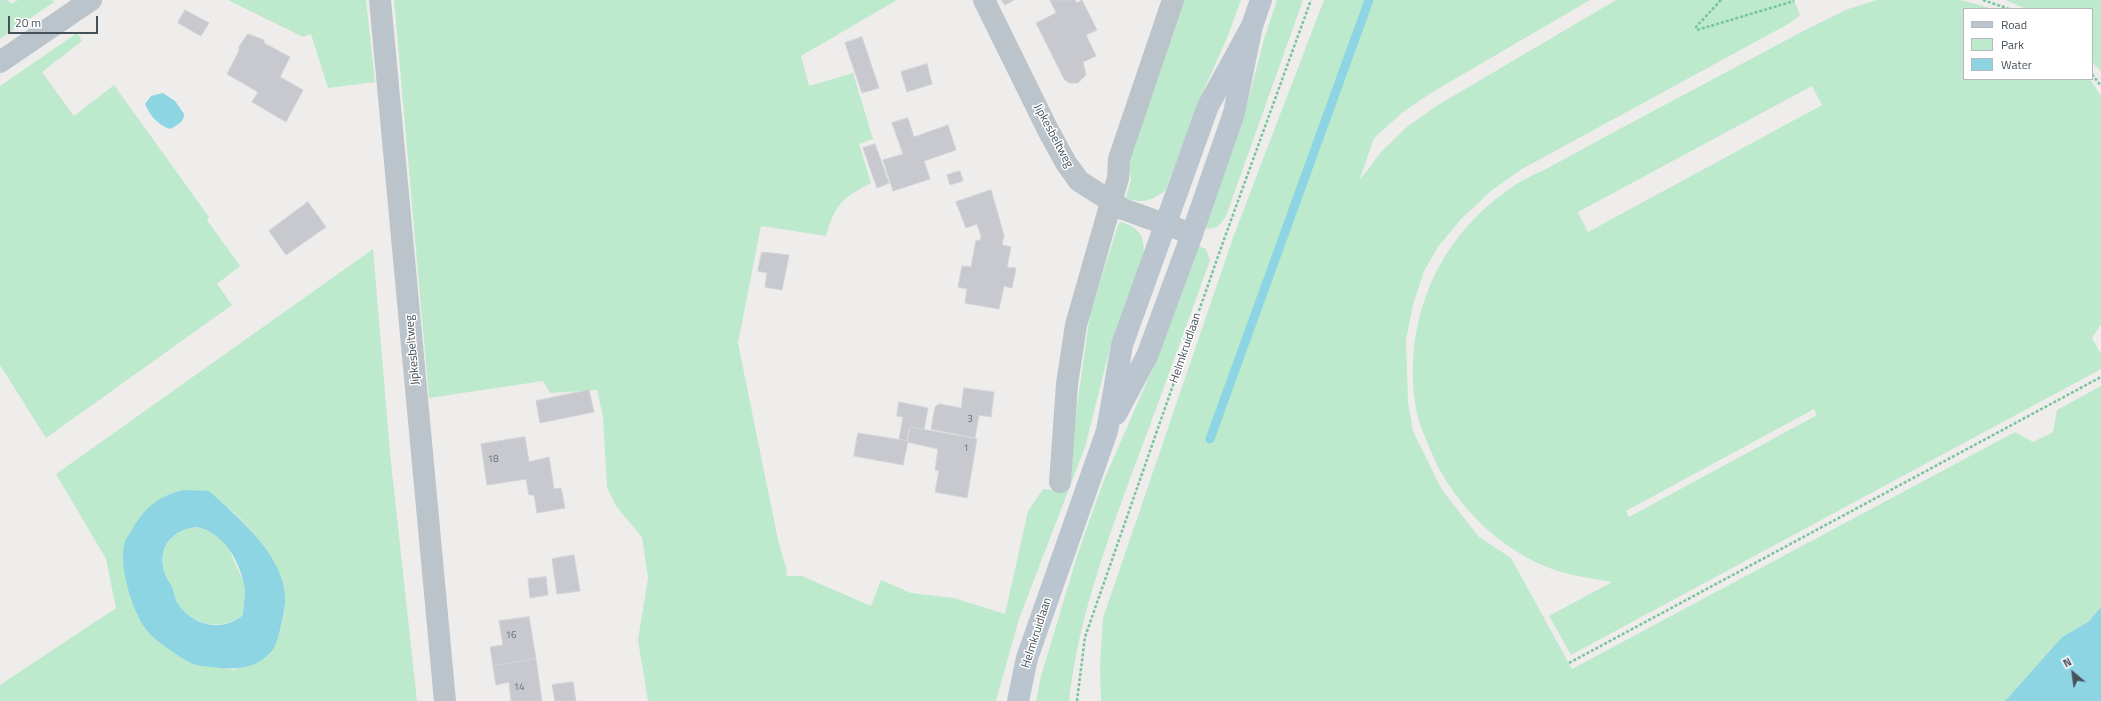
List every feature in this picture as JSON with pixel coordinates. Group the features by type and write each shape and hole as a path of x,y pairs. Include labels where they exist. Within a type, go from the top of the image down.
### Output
{"street":[{"path":"0,62 90,0"},
{"name":"Jipkesbeltweg","path":"380,0 445,701"},
{"name":"Jipkesbeltweg","path":"984,0 1066,163 1079,181 1123,209 1192,234"},
{"path":"1060,482 1067,384 1076,325 1118,178 1119,159 1173,0"},
{"name":"Helmkruidlaan","path":"1018,701 1027,658 1107,430 1147,356 1192,234 1234,113 1252,26 1261,0"},
{"name":"Helmkruidlaan","path":"1107,430 1122,345 1208,106 1252,26"}],"path":[{"name":"Helmkruidlaan","path":"1077,701 1085,637 1222,245 1311,0"},
{"path":"1722,0 1696,27 1697,30 1794,1"},
{"path":"1983,0 2006,8"},
{"path":"2093,75 2101,86"},
{"path":"1569,663 2101,376"}],"green space":[{"path":"0,0 8,0 11,4 18,0 52,0 54,2 0,39"},
{"path":"228,0 366,0 375,82 328,88 311,34 303,37"},
{"path":"394,0 897,0 801,56 809,86 853,73 873,139 859,144 871,183 853,193 841,204 832,217 826,236 761,226 738,343 778,540 787,571 786,576 802,576 871,606 881,580 911,593 954,598 1005,614 1028,511 1043,489 1057,491 1071,448 1090,314 1118,225 1121,222 1138,231 1144,246 1143,260 1110,348 1085,447 1019,619 996,701 648,701 638,640 648,578 642,537 616,506 607,487 603,417 597,390 550,393 543,381 429,398"},
{"path":"1181,0 1241,0 1227,38 1201,96 1165,191 1151,199 1142,201 1132,200 1126,198 1131,179 1126,162"},
{"path":"1277,0 1303,0 1226,216 1217,227 1211,229 1203,228 1243,120 1264,39"},
{"path":"1324,0 1590,0 1431,93 1403,112 1374,138 1359,181 1381,152 1408,126 1438,105 1616,0 1794,0 1800,15 1790,23 1522,169 1491,191 1461,219 1438,247 1424,271 1413,305 1406,340 1408,402 1413,431 1442,490 1479,537 1511,558 1572,669 2015,432 2033,442 2053,432 2057,410 2101,386 2101,607 2088,622 2062,637 2005,701 1101,701 1100,666 1103,618 1234,235"},
{"path":"1877,0 1961,0 1989,8 1963,8 1963,80 2091,80 2101,96 2101,324 2092,338 2101,354 2101,369 1571,655 1549,616 1612,582 1560,572 1525,557 1507,545 1475,518 1449,485 1425,438 1415,403 1413,371 1415,341 1421,311 1431,283 1445,257 1462,232 1483,210 1508,190 1526,178 1546,169 1809,28 1848,9","holes":["1812,86 1822,105 1588,232 1578,212","1814,409 1817,415 1629,517 1626,511"]},
{"path":"2006,0 2101,0 2101,71 2093,63 2093,8 2024,8"},
{"path":"77,33 82,41 42,72 74,116 114,85 209,217 207,220 240,266 217,284 232,305 46,438 0,365 0,86"},
{"path":"1197,245 1206,249 1210,260 1094,583 1079,641 1069,701 1036,701 1041,676 1078,553 1104,480 1156,361"},
{"path":"373,249 390,453 417,701 0,701 0,685 116,608 106,559 56,474","holes":["183,490 219,502 234,512 245,523 265,549 280,578 284,593 285,606 280,630 271,653 234,670 194,664 149,633 137,615 126,540 156,502 164,497"]},
{"path":"196,527 213,533 226,543 245,585 243,615 226,624 207,624 190,617 177,602 163,566 165,548 169,541 176,534"}],"water":[{"path":"163,93 175,101 184,114 182,121 170,129 155,120 145,104 151,96"},
{"path":"183,490 209,491 251,530 264,546 274,562 282,580 285,598 283,617 277,641 273,650 264,659 257,663 243,668 219,668 193,664 170,650 153,637 143,625 137,614 128,588 123,561 123,549 126,539 143,513 154,503 175,492","holes":["196,527 214,534 228,548 238,565 245,587 243,615 235,621 226,624 207,624 190,617 177,602 163,566 165,548 169,540 176,534"]},
{"path":"2101,607 2101,701 2005,701 2062,637 2088,622"}],"building":[{"path":"1002,0 1014,0 1005,5"},
{"path":"1050,0 1075,0 1077,3 1082,0 1097,30 1086,35 1096,56 1083,62 1086,75 1078,83 1069,83 1064,79 1036,23 1056,13"},
{"path":"185,10 209,23 201,36 178,23"},
{"path":"248,34 264,40 264,43 290,57 280,77 303,90 286,122 252,102 258,92 227,74 239,51 239,47"},
{"path":"862,37 879,88 862,93 845,43"},
{"path":"927,64 932,84 907,92 901,72"},
{"path":"908,118 914,137 948,125 956,150 924,161 930,179 893,191 883,160 903,154 892,123"},
{"path":"875,144 889,183 877,188 863,148"},
{"path":"960,171 963,181 950,185 947,175"},
{"path":"991,190 1004,235 1002,245 1011,247 1007,267 1016,268 1012,288 1004,286 999,309 965,303 967,289 958,287 962,266 971,267 976,240 980,241 981,236 977,224 966,228 956,202"},
{"path":"308,202 326,227 286,255 269,231"},
{"path":"762,252 789,255 782,290 765,287 767,273 758,271"},
{"path":"964,388 994,392 991,417 979,415 975,438 931,429 935,407 939,404 961,408"},
{"path":"589,390 594,412 540,423 536,401"},
{"path":"899,402 928,408 924,430 910,427 908,441 899,439 903,417 897,416"},
{"path":"910,427 977,439 967,498 935,492 939,471 935,470 938,449 907,442"},
{"path":"858,433 908,441 903,465 854,456"},
{"path":"525,437 529,462 549,457 554,489 561,488 565,508 537,513 534,495 529,495 526,479 487,485 481,444"},
{"path":"574,555 580,591 557,594 552,559"},
{"path":"546,577 548,595 530,598 528,579"},
{"path":"529,617 536,659 493,666 490,647 503,645 499,621"},
{"path":"536,659 542,701 511,701 509,682 496,685 493,666"},
{"path":"573,682 576,701 555,701 552,685"}],"waterway":[{"path":"1210,439 1369,0"}]}
